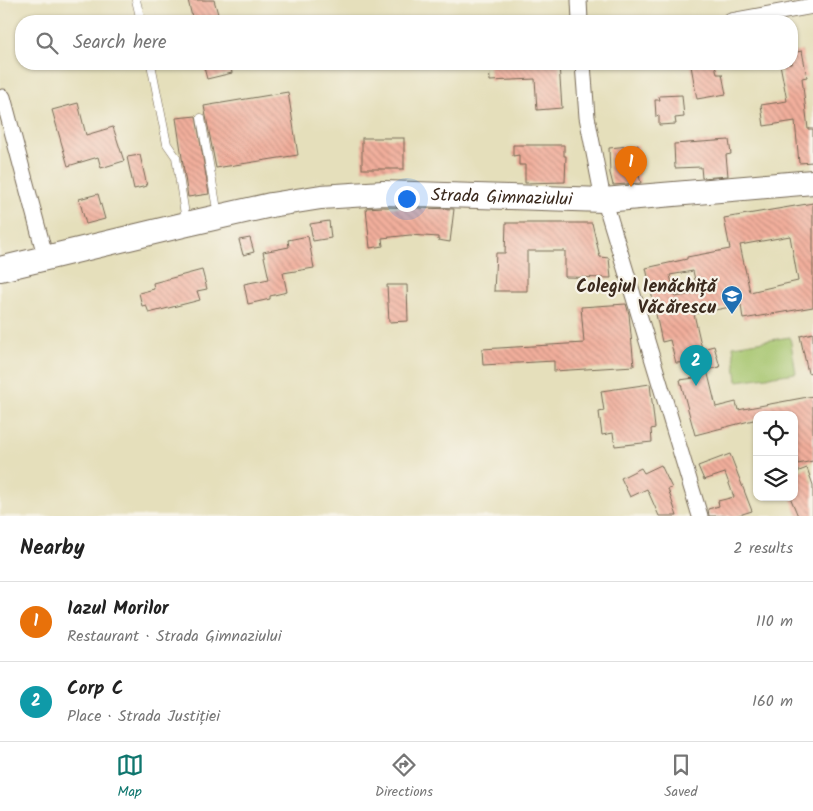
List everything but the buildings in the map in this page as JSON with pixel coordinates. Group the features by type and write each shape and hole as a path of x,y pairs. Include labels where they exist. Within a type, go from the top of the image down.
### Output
{"main road":[{"name":"Strada Gimnaziului","path":"0,269 271,205 321,197 384,193 604,200 813,182"}],"street":[{"path":"579,0 580,15"},
{"path":"764,15 813,6"},
{"path":"583,70 594,161 604,200 700,516"},
{"path":"3,97 46,259"}],"lane":[{"path":"136,0 140,15"},
{"path":"152,70 167,144 176,157 187,224"},
{"path":"201,118 218,217"}],"green space":[{"path":"790,337 796,373 737,381 733,346"}],"place":[{"name":"Iazul Morilor","path":"631,187"},
{"name":"Colegiul Ienăchiță Văcărescu","path":"732,315"},
{"name":"Corp C","path":"696,386"}]}
